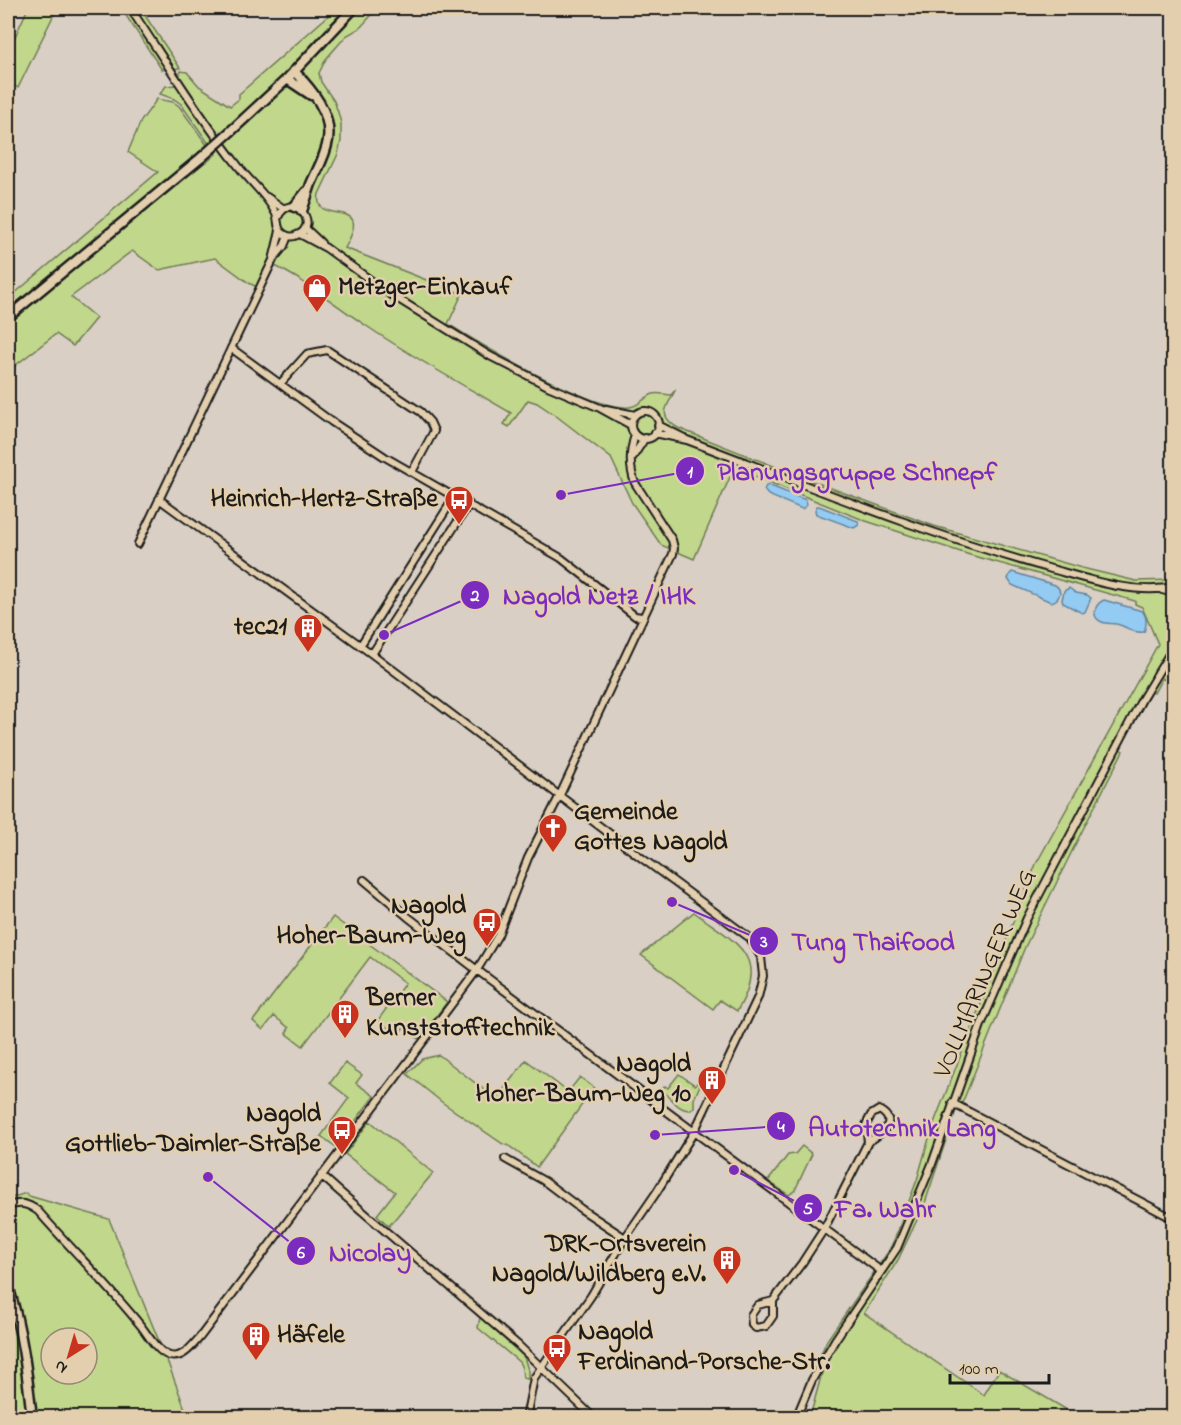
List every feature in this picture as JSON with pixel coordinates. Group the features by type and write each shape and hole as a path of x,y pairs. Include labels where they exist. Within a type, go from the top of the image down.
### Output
{"main road":[{"path":"8,317 202,157 287,79 354,8"},
{"path":"294,71 322,107 329,130 328,142 310,187 298,209"},
{"path":"287,79 318,101"},
{"path":"8,1286 21,1330 32,1418"}],"street":[{"path":"131,8 207,125 278,217 280,231 273,260 138,544"},
{"path":"262,194 284,209 298,209 307,219 305,228 300,234"},
{"path":"278,217 284,209"},
{"path":"305,228 326,248"},
{"path":"280,231 288,236 300,234 326,248 387,292 481,351 540,383 600,408 631,425 636,435 645,438 652,436 658,425 656,417 649,412 635,415 600,408"},
{"path":"273,260 284,246 288,236"},
{"path":"231,348 332,422 412,472 561,558 635,616 642,617"},
{"path":"280,384 307,354 327,351 421,412 434,431 412,472"},
{"path":"631,425 635,415"},
{"path":"658,425 687,440 972,545 1114,585 1159,589 1173,587"},
{"path":"655,433 687,440"},
{"path":"8,1206 17,1203 24,1204 38,1212 166,1355 179,1356 200,1337 477,970 498,935 528,858 673,554 672,540 635,483 631,468 631,446 636,435"},
{"path":"631,458 645,438"},
{"path":"360,646 455,496"},
{"path":"159,499 372,654 701,900 750,938 761,957 764,976 758,997 694,1132 625,1238 591,1296 534,1378 526,1418"},
{"path":"372,654 469,504"},
{"path":"1159,589 1173,593"},
{"name":"VOLLMARINGER WEG","path":"796,1418 812,1380 835,1340 897,1248 932,1164 981,1025 1027,918 1142,699 1173,646"},
{"path":"364,880 477,970 881,1271"},
{"path":"952,1104 1173,1219"},
{"path":"773,1301 758,1305 751,1315 752,1325 756,1328 766,1326 772,1316 773,1301 824,1229 868,1142 883,1133 888,1118 879,1110 871,1115 866,1125 868,1142"},
{"path":"505,1159 544,1181 625,1238"},
{"path":"321,1175 518,1345 594,1418"}],"green space":[{"path":"28,8 57,8 18,88 8,81 8,52"},
{"path":"121,8 140,8 180,68 162,70"},
{"path":"337,8 378,8 360,28 346,36 326,59 319,73 321,82 334,101 338,112 341,123 341,141 338,154 319,194 319,204 324,209 349,216 353,221 352,231 345,248 462,294 448,324 539,376 577,394 604,403 629,407 653,394 671,395 676,389 665,411 667,419 678,428 934,526 1136,581 1173,580 1173,684 1162,678 1154,693 1151,692 1120,749 1123,751 1025,947 963,1101 955,1113 925,1203 898,1260 864,1313 984,1395 999,1370 1079,1417 810,1417 823,1369 815,1367 827,1340 888,1252 895,1238 917,1180 932,1128 1036,864 1158,644 1142,607 1135,604 1135,601 970,555 866,521 734,468 694,559 661,545 632,503 611,458 555,415 528,400 509,427 504,424 511,413 403,350 309,286 271,264 259,288 215,258 159,270 132,251 71,297 96,318 73,346 56,334 8,371 8,299 158,172 128,152 141,121 157,99 173,102 179,106 207,145 170,183 202,157 207,162 216,154 181,104 160,94 166,86 176,85 224,154 241,170 230,150 179,76 181,71 187,72 199,86 230,106 239,99 239,94"},
{"path":"694,912 734,942 749,963 750,976 747,992 737,1011 720,1000 713,1009 641,955"},
{"path":"333,917 447,1002 419,1039 404,1027 400,1032 389,1029 378,1020 405,983 370,957 303,1046 286,1033 289,1028 274,1016 263,1030 253,1021"},
{"path":"439,1055 496,1099 526,1060 568,1092 580,1077 594,1088 537,1167 443,1103 407,1074 422,1059"},
{"path":"345,1063 362,1075 356,1083 374,1096 336,1147 321,1136 349,1098 330,1083"},
{"path":"679,1074 695,1085 699,1081 701,1083 691,1110 678,1106 662,1090 665,1086 668,1088"},
{"path":"370,1121 433,1173 389,1226 377,1215 395,1192 345,1154"},
{"path":"802,1146 812,1154 795,1190 789,1195 768,1181 788,1155 795,1154"},
{"path":"26,1193 29,1196 109,1219 188,1417 8,1417 8,1199"},
{"path":"480,1317 524,1357 528,1379 523,1378 519,1362 478,1328"}],"water":[{"path":"768,485 806,500 807,505 802,509 768,495 764,490"},
{"path":"817,506 858,521 859,525 854,528 816,514"},
{"path":"1012,572 1055,585 1060,592 1058,597 1051,602 1012,585 1008,579"},
{"path":"1069,588 1091,598 1085,612 1082,613 1063,603 1064,591"},
{"path":"1104,600 1142,611 1146,621 1144,632 1098,620 1095,611 1098,604"}],"place":[{"name":"Metzger-Einkauf","path":"317,314"},
{"name":"Planungsgruppe Schnepf","path":"561,495"},
{"name":"Heinrich-Hertz-Straße","path":"459,526"},
{"name":"Nagold Netz / IHK","path":"384,635"},
{"name":"tec21","path":"308,654"},
{"name":"Gemeinde Gottes Nagold","path":"553,854"},
{"name":"Tung Thaifood","path":"672,902"},
{"name":"Nagold Hoher-Baum-Weg","path":"487,948"},
{"name":"Berner Kunststofftechnik","path":"345,1040"},
{"name":"Nagold Hoher-Baum-Weg 10","path":"712,1106"},
{"name":"Autotechnik Lang","path":"655,1135"},
{"name":"Nagold Gottlieb-Daimler-Straße","path":"342,1156"},
{"name":"Fa. Wahr","path":"734,1170"},
{"name":"Nicolay","path":"208,1177"},
{"name":"DRK-Ortsverein Nagold/Wildberg e.V.","path":"727,1286"},
{"name":"Häfele","path":"256,1362"},
{"name":"Nagold Ferdinand-Porsche-Str.","path":"557,1374"}]}
